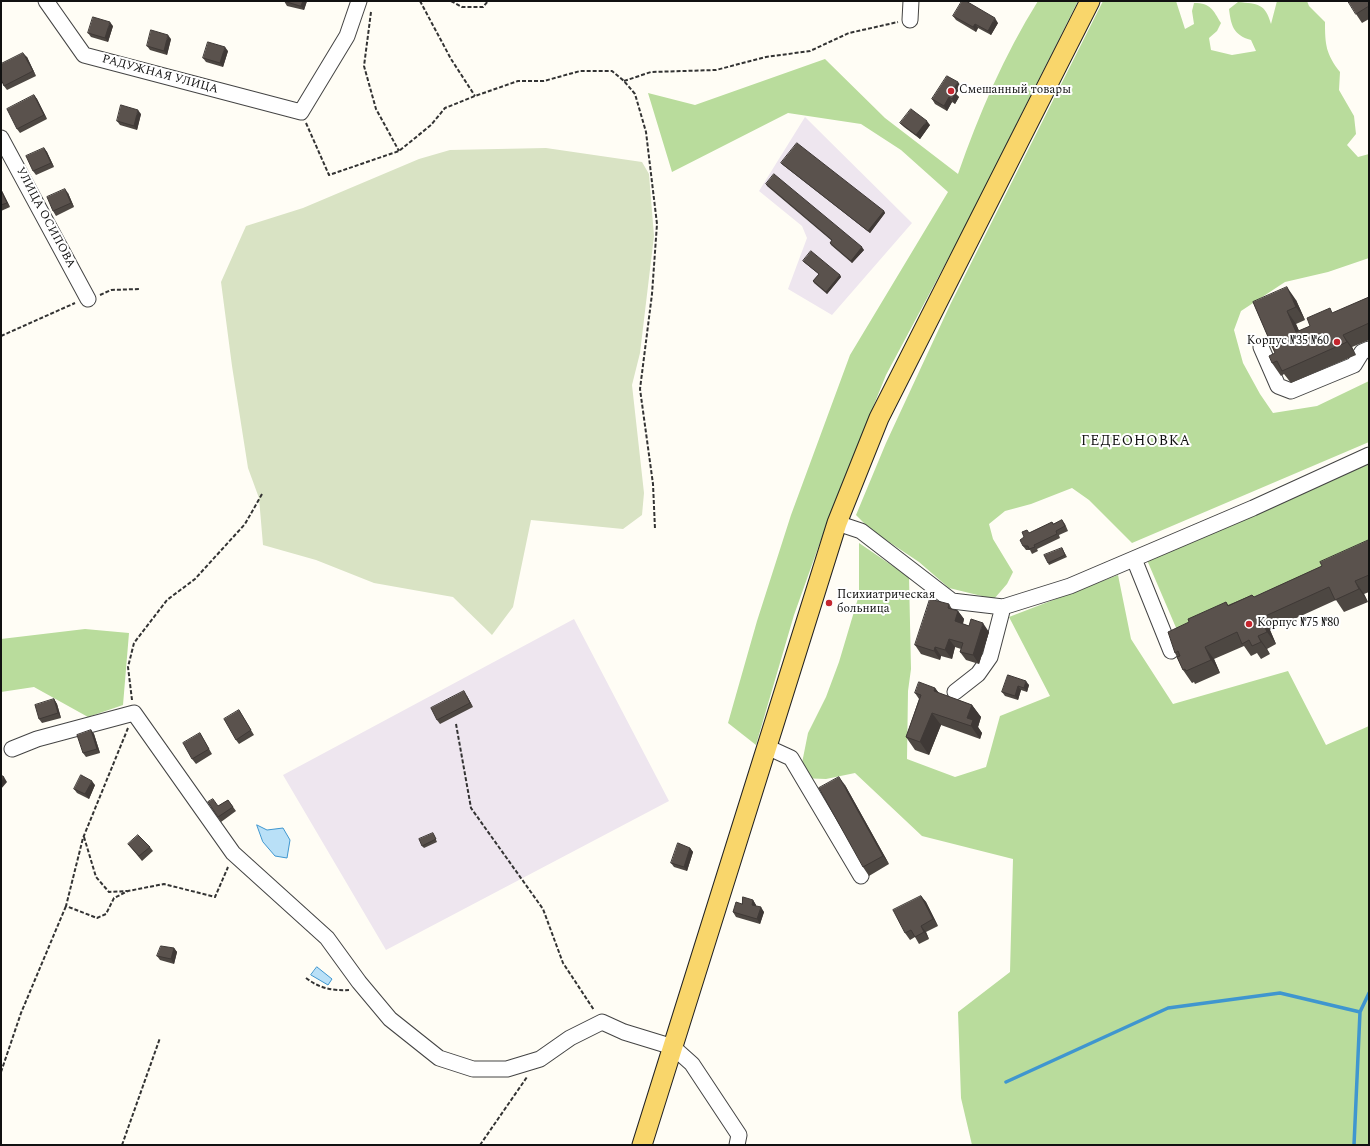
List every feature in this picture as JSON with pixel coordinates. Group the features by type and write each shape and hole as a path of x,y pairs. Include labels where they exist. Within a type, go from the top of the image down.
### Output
{"main road":[{"path":"642,1145 837,523 878,418 1090,1"}],"street":[{"name":"РАДУЖНАЯ УЛИЦА","path":"46,1 84,56 301,112"},
{"path":"910,1 910,20"},
{"path":"301,112 347,36 364,4"},
{"name":"УЛИЦА ОСИПОВА","path":"1,138 88,299"},
{"path":"1261,347 1278,386 1291,391 1354,365 1362,352 1369,349"},
{"path":"837,523 861,531 952,601 1003,607 1070,586 1252,508 1369,455"},
{"path":"1134,559 1171,651"},
{"path":"955,692 978,674 990,657 1003,607"},
{"path":"12,749 37,739 134,713 233,853 327,938 364,988 390,1019 439,1058 473,1069 506,1069 540,1059 570,1038 602,1022 624,1032 672,1048 692,1064 739,1135 737,1145"},
{"path":"767,747 791,758 861,876"}],"path":[{"path":"420,1 451,59 475,96"},
{"path":"451,1 462,7 483,7 488,1"},
{"path":"364,4 371,11 364,66 376,109 399,151"},
{"path":"624,80 650,72 716,70 766,57 810,51 849,33 910,20"},
{"path":"301,112 329,175 399,151 431,125 445,108 518,81 544,82 580,71 612,71 624,80 635,94 646,132 657,224 652,294 640,389 653,484 655,529"},
{"path":"1,336 64,307 111,290 139,289"},
{"path":"1,1072 21,1013 66,906 84,836 134,713 128,667 134,643 167,600 195,579 245,524 262,494"},
{"path":"456,724 471,808 543,909 563,963 602,1022"},
{"path":"84,836 96,877 109,892 128,891 164,884 215,897 233,853"},
{"path":"66,906 97,918 106,914 114,898 128,891"},
{"path":"306,978 316,986 336,991 364,988"},
{"path":"122,1145 160,1038"},
{"path":"480,1145 540,1059"}],"shaded area":[{"path":"805,117 912,223 832,315 788,289 807,238 802,226 759,191"},
{"path":"574,619 669,801 386,950 283,775"}],"green space":[{"path":"1038,1 1078,1 965,227 886,375 833,506 794,615 756,745 728,723 757,621 791,515 850,355 948,192 901,150 861,124 788,113 672,172 648,93 695,105 825,59 885,118 958,174 993,85 1014,42"},
{"path":"1103,1 1176,1 1185,29 1194,24 1192,11 1194,3 1204,4 1211,8 1221,23 1217,31 1209,38 1211,50 1232,55 1256,51 1251,40 1240,35 1232,25 1229,9 1238,2 1256,4 1263,8 1269,17 1271,24 1277,1 1307,1 1309,6 1325,22 1327,49 1340,72 1339,90 1354,116 1356,134 1347,145 1358,157 1369,154 1369,258 1328,272 1285,282 1241,311 1234,330 1243,363 1260,394 1273,413 1317,406 1369,381 1369,442 1132,543 1089,500 1072,488 1031,504 1005,511 989,524 993,539 1013,572 1007,584 994,599 949,588 919,562 871,530 856,515 886,443 950,305"},
{"path":"546,148 642,162 649,174 654,236 640,353 632,385 644,493 642,515 623,529 531,520 513,607 492,635 453,597 374,583 316,560 263,545 259,498 248,468 221,282 246,226 303,208 419,159 450,150"},
{"path":"1369,464 1369,547 1177,630 1147,560"},
{"path":"859,543 909,577 911,669 908,691 907,759 955,777 986,767 1000,716 1050,696 1009,617 1118,575 1131,639 1173,704 1288,671 1326,745 1369,726 1369,1145 972,1145 961,1098 958,1012 1010,972 1013,859 922,836 855,773 826,779 799,778 808,733 826,697 839,662 859,595"},
{"path":"85,629 129,633 123,705 88,717 34,687 1,692 1,639"}],"water":[{"path":"257,825 267,830 283,828 290,840 287,858 275,856 263,842"},
{"path":"317,967 332,979 328,985 311,975"}],"building":[{"path":"284,1 303,1 301,6"},
{"path":"962,1 966,1 995,18 988,31 975,24 973,27 953,16"},
{"path":"1348,1 1369,1 1369,6 1356,14"},
{"path":"93,17 110,22 105,38 88,33"},
{"path":"151,30 168,35 164,51 147,46"},
{"path":"208,42 225,47 220,63 203,58"},
{"path":"23,53 33,71 4,86 1,79 1,64"},
{"path":"947,76 958,82 952,91 956,93 952,99 949,97 944,106 932,99"},
{"path":"34,95 44,115 17,129 7,109"},
{"path":"121,105 138,110 134,126 117,121"},
{"path":"911,109 927,121 916,135 900,123"},
{"path":"797,143 884,211 868,231 781,163"},
{"path":"44,148 51,163 33,171 26,156"},
{"path":"774,174 862,247 851,261 830,243 832,240 766,184"},
{"path":"65,189 71,203 53,211 47,197"},
{"path":"1,190 7,203 1,205"},
{"path":"811,251 840,275 826,292 813,281 819,274 803,261"},
{"path":"1287,287 1296,307 1287,311 1296,332 1310,326 1307,318 1330,308 1332,313 1369,297 1369,323 1343,335 1347,342 1282,371 1277,361 1272,363 1269,356 1275,353 1253,302"},
{"path":"1062,520 1065,526 1056,531 1057,534 1034,545 1035,547 1029,549 1028,546 1023,546 1020,540 1024,537 1022,532 1027,530 1029,533 1052,522 1053,524"},
{"path":"1369,540 1369,575 1355,581 1359,589 1335,600 1329,587 1261,618 1267,632 1258,636 1261,642 1252,646 1249,640 1242,644 1237,632 1205,647 1211,660 1186,671 1185,669 1183,670 1177,657 1180,656 1178,651 1175,653 1168,632 1189,622 1188,619 1226,602 1228,606 1252,595 1254,597 1322,566 1320,562"},
{"path":"1062,548 1065,555 1048,563 1044,555"},
{"path":"930,599 949,604 948,608 958,611 955,621 969,626 971,619 983,623 973,655 960,652 963,643 949,639 945,650 935,647 934,651 915,645"},
{"path":"1008,675 1026,681 1024,688 1018,686 1015,696 1002,692"},
{"path":"919,682 935,688 934,691 972,705 967,718 973,720 971,726 932,713 920,742 906,737 921,695 915,693"},
{"path":"464,691 470,703 437,720 431,708"},
{"path":"54,699 58,713 39,719 35,705"},
{"path":"239,710 251,730 236,740 224,719"},
{"path":"91,730 97,749 83,753 77,735"},
{"path":"200,733 209,749 192,759 183,743"},
{"path":"81,775 92,781 85,794 74,789"},
{"path":"839,777 883,856 863,867 819,788"},
{"path":"213,799 218,806 228,800 233,807 218,817 208,802"},
{"path":"433,833 436,839 422,846 419,839"},
{"path":"138,835 150,847 139,856 128,844"},
{"path":"678,843 690,848 684,867 671,863"},
{"path":"921,896 933,919 921,926 924,932 915,937 911,930 905,933 893,910"},
{"path":"743,897 753,900 752,905 761,907 757,919 733,912 736,902 742,904"},
{"path":"161,946 174,948 171,959 157,956"}],"waterway":[{"path":"1006,1082 1168,1008 1280,993 1360,1012"},
{"path":"1354,1145 1360,1012 1369,993"}],"place":[{"name":"Смешанный товары","path":"951,91"},
{"name":"Корпус №35 №60","path":"1337,342"},
{"name":"Психиатрическая больница","path":"829,603"},
{"name":"Корпус №75 №80","path":"1249,624"}],"district":[{"name":"ГЕДЕОНОВКА","path":"1136,442"}]}
